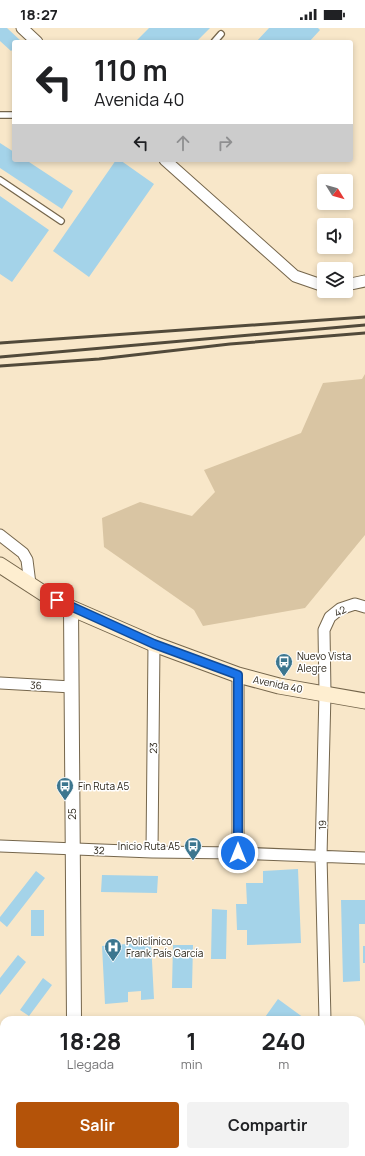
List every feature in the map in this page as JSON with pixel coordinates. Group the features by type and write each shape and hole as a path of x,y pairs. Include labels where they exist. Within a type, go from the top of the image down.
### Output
{"main road":[{"name":"Avenida 40","path":"0,565 43,593 71,608 154,644 238,675 279,686 365,701"}],"street":[{"path":"22,28 35,40"},
{"path":"167,162 295,276 317,284"},
{"path":"353,283 365,280"},
{"path":"0,535 23,553 27,560 30,584"},
{"name":"42","path":"324,630 330,617 340,609 354,604 365,607"},
{"name":"25","path":"71,608 74,1016"},
{"name":"19","path":"324,630 325,693 321,856 325,1016"},
{"name":"23","path":"152,852 154,644"},
{"path":"238,675 238,853"},
{"name":"36","path":"0,683 72,687"},
{"name":"32","path":"0,846 365,858"}],"lane":[{"path":"216,40 221,34"},
{"path":"0,115 12,115"},
{"path":"0,180 61,222"}],"shaded area":[{"path":"365,374 365,535 305,608 203,626 194,610 104,547 102,518 140,502 192,516 215,492 204,470 301,433 323,383 362,379"}],"building":[{"path":"0,28 7,28 20,40 12,40 11,51 0,41"},
{"path":"149,28 210,28 198,40 137,40"},
{"path":"269,28 318,28 320,30 311,40 258,40"},
{"path":"0,143 12,151 12,162 29,162 73,191 62,209 0,168"},
{"path":"115,162 123,162 154,184 89,277 53,251"},
{"path":"0,196 49,230 12,282 0,274"},
{"path":"298,869 301,943 247,945 247,930 237,930 236,904 247,904 246,883 263,883 263,871"},
{"path":"36,871 45,878 7,927 0,921 0,917"},
{"path":"102,875 158,876 157,893 101,892"},
{"path":"341,900 365,900 365,924 359,924 360,981 343,982"},
{"path":"212,909 227,910 226,959 211,959"},
{"path":"31,910 44,910 44,936 31,936"},
{"path":"151,942 154,999 141,1000 141,991 128,992 128,1002 105,1004 102,946"},
{"path":"173,945 193,945 192,988 172,988"},
{"path":"363,946 365,946 365,963 363,963"},
{"path":"18,955 26,962 0,995 0,978"},
{"path":"43,978 52,985 29,1016 20,1010"},
{"path":"278,999 301,1016 266,1016"}],"railway":[{"path":"0,343 365,317"},
{"path":"0,357 365,325"},
{"path":"0,366 99,359 230,344 365,333"}],"place":[{"name":"Nuevo Vista Alegre","path":"284,677"},
{"name":"Fin Ruta A5","path":"65,801"},
{"name":"Inicio Ruta A5","path":"193,861"},
{"name":"Policlínico Frank País García","path":"113,962"}],"route":[{"path":"57,600 71,608 154,644 238,675 238,853"}]}
